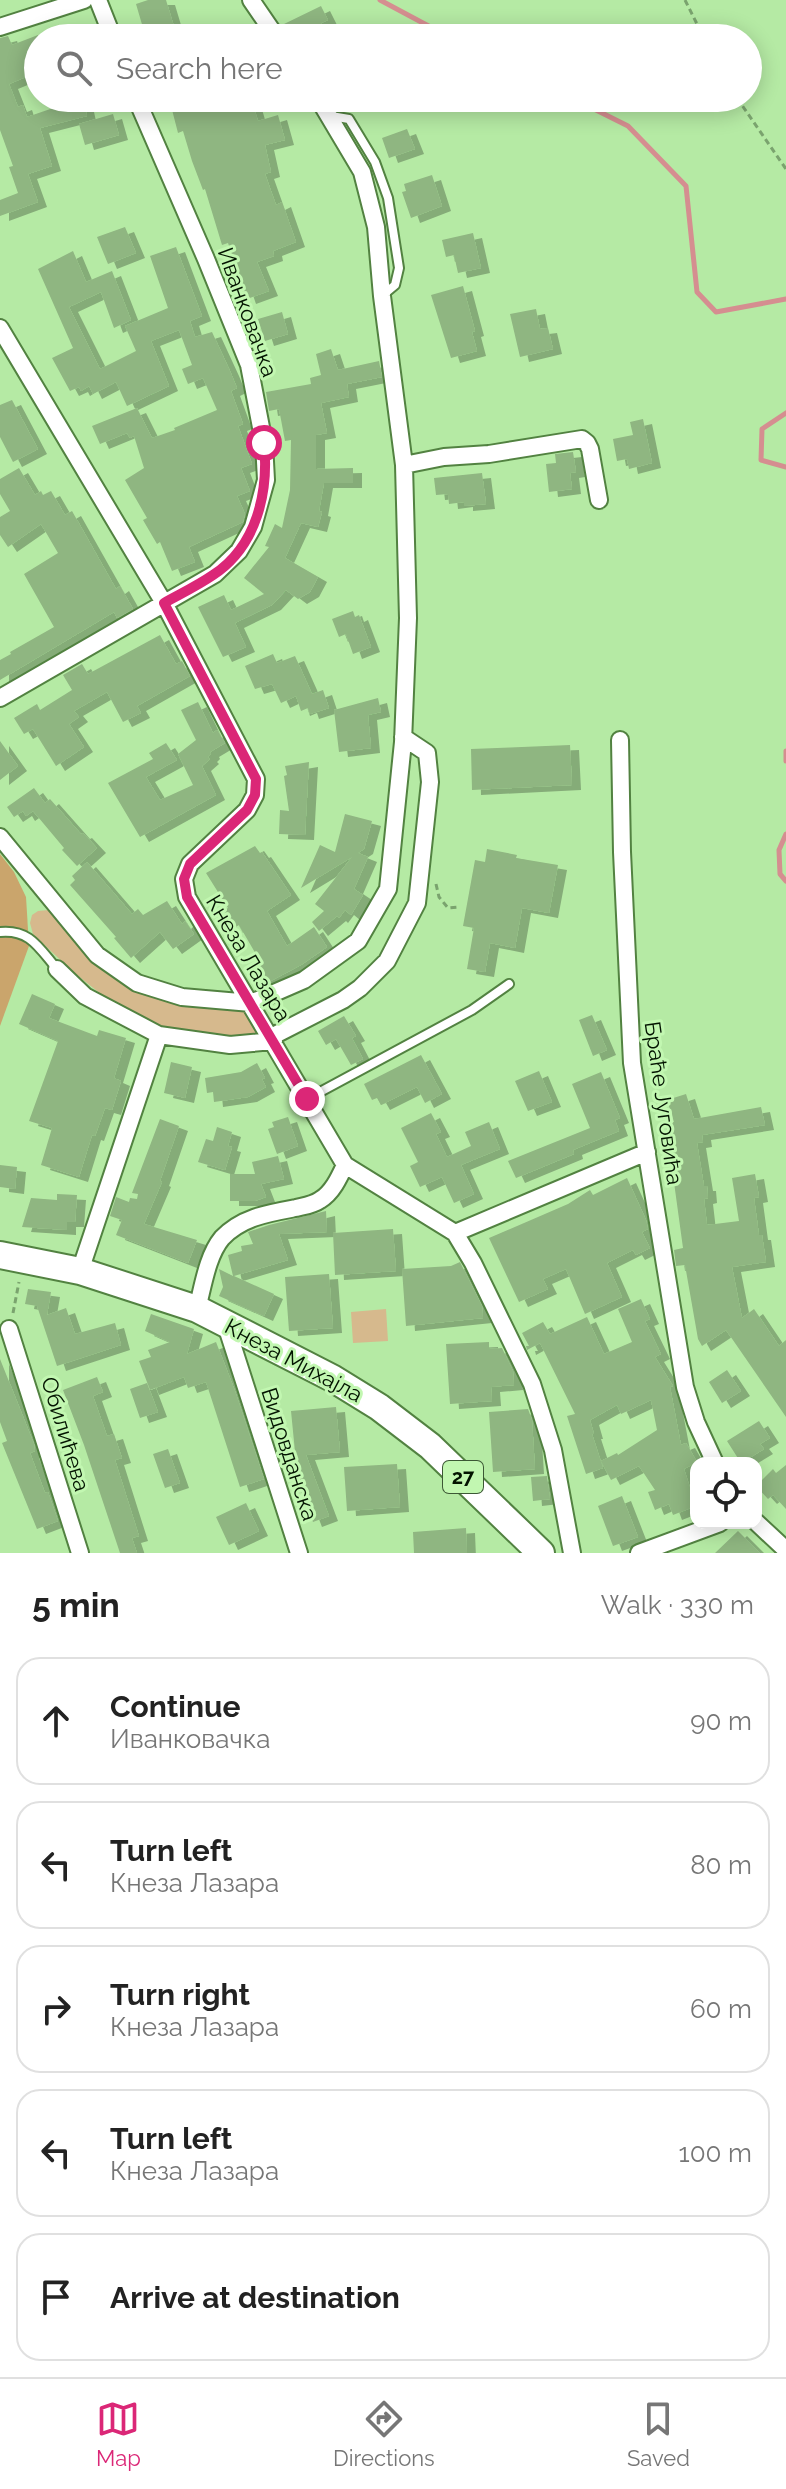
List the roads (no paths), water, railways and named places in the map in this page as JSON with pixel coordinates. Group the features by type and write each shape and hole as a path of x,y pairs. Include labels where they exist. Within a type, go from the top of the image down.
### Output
{"main road":[{"name":"Кнеза Михајла","path":"0,1255 80,1271 197,1309 332,1378 397,1420 430,1446 541,1553"}],"street":[{"path":"0,27 84,0"},
{"path":"98,0 107,24"},
{"path":"251,0 267,24"},
{"name":"Иванковачка","path":"0,698 215,574 232,560 246,541 262,496 266,462 249,365 142,112"},
{"path":"0,837 97,955 137,983 182,997 251,1003 304,980 358,941 388,889 403,737 408,618 404,465 376,227 362,172 327,112"},
{"name":"Кнеза Лазара","path":"0,328 164,603 256,779 255,795 247,810 190,864 184,879 187,897 345,1165 455,1233 473,1263 532,1384 553,1450 572,1553"},
{"path":"404,465 582,439 590,449 599,500"},
{"path":"57,969 85,996 159,1035 230,1045 272,1039 343,1000 387,961 417,903 430,782 427,753 403,737"},
{"name":"Браће Југовића","path":"620,740 632,1063 685,1387 696,1422 712,1457"},
{"path":"80,1271 159,1035"},
{"path":"455,1233 647,1152"},
{"path":"197,1309 210,1263 220,1241 236,1225 252,1217 321,1200 336,1184 345,1165"},
{"name":"Видовданска","path":"225,1322 299,1553"},
{"name":"Обилићева","path":"9,1329 80,1553"},
{"path":"762,1528 786,1550"},
{"path":"639,1553 704,1529"}],"lane":[{"path":"0,932 16,930 30,938 57,969"},
{"path":"307,1099 472,1010 509,984"}],"waterway":[{"path":"380,0 425,24"},
{"path":"600,112 628,126 686,186 697,292 716,312 786,299"},
{"path":"786,413 762,429 761,460 786,467"},
{"path":"786,751 786,761"},
{"path":"786,834 779,850 780,874 786,881"}]}
